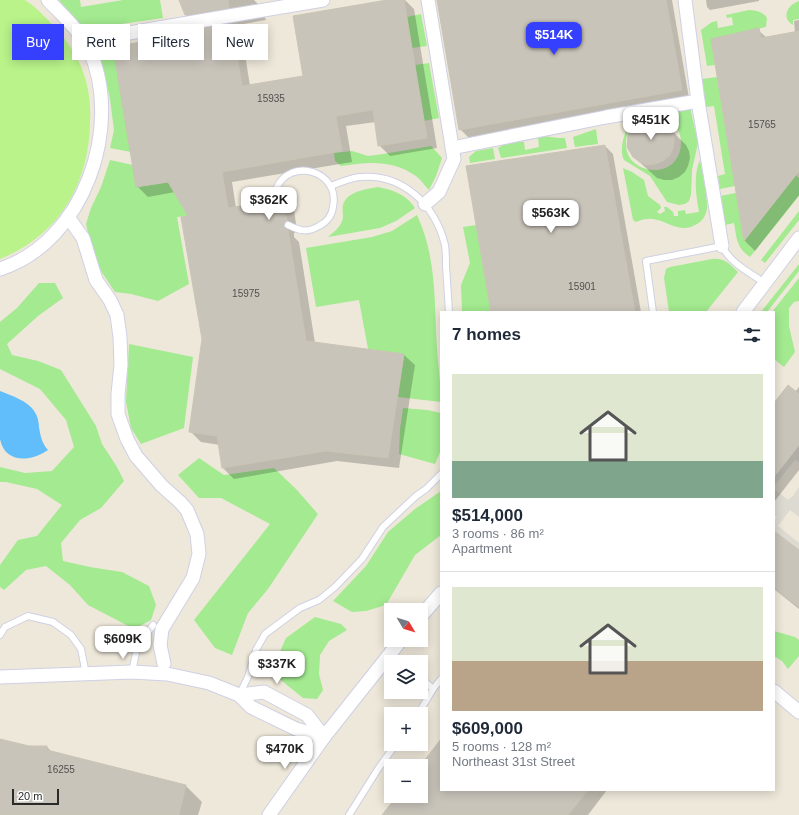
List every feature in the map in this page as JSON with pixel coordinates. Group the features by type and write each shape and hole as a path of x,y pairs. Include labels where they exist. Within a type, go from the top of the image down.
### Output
{"street":[{"path":"48,0 72,27"},
{"path":"130,33 323,0"},
{"path":"425,204 439,192 454,159 428,0"},
{"path":"686,0 698,101 722,246"},
{"path":"0,269 18,263 40,247 60,228 80,199 90,178 101,135 102,113 100,90 96,68 93,60"},
{"path":"452,148 606,117 698,101"},
{"path":"68,217 83,238 96,280 110,300 117,315 120,337 121,365 118,394 118,414 127,438 136,456 162,486 187,510 197,534 199,554 193,578 162,629 160,645 164,664"},
{"path":"744,311 799,238"},
{"path":"428,609 439,597"},
{"path":"268,815 324,737 395,647"},
{"path":"0,677 132,672 167,674 202,681 239,695 254,709 296,729 324,737"},
{"path":"239,695 264,692 307,715 324,737"},
{"path":"775,692 799,712"}],"lane":[{"path":"273,201 276,188 284,177 296,171 310,170 322,176 331,186 335,199 332,213 324,224 312,230 298,231 288,225"},
{"path":"331,186 360,177 383,178 403,186 425,204 436,220 445,246 449,311"},
{"path":"653,311 646,261 722,246 732,259 765,283"},
{"path":"239,695 248,677 256,650 265,634 300,608 319,600 335,587 362,559 383,527 416,496 431,485 440,475"},
{"path":"0,635 5,627 28,616 53,622 71,635 81,649 86,674"},
{"path":"132,672 137,648 153,625"},
{"path":"422,707 440,680"},
{"path":"428,684 433,689"},
{"path":"349,815 391,751"}],"green space":[{"path":"0,0 24,0 32,5 52,24 12,24 12,60 64,60 64,38 72,50 72,60 78,60 80,64 86,82 90,103 88,146 84,167 76,187 66,206 54,222 38,237 20,249 0,259"},
{"path":"59,0 80,0 81,7 123,0 160,0 163,18 122,24 81,24"},
{"path":"799,1 799,19 793,20 793,25 789,22 786,15 791,5"},
{"path":"749,10 759,12 767,18 766,27 711,39 715,65 707,66 701,30 712,22 717,21 718,28 733,25 732,17 727,18 726,15"},
{"path":"421,14 427,46 412,48 407,17"},
{"path":"99,60 115,60 131,152 110,148 114,130 105,76"},
{"path":"429,63 439,118 424,121 415,65"},
{"path":"717,77 735,186 720,189 718,176 725,174 714,106 706,107 702,79"},
{"path":"690,107 698,143 692,170 691,195 689,201 685,204 679,205 667,202 650,176 624,160 622,146 624,136 630,124 626,142 628,155 636,164 647,169 659,170 670,166 678,156 681,142 679,132 675,125 661,114"},
{"path":"596,129 598,144 575,147 573,137"},
{"path":"544,136 565,138 567,148 501,158 498,148 508,142 517,140 524,142 525,150 539,147 538,137"},
{"path":"431,146 442,158 436,176 429,190 416,176 398,167 379,163 360,163 341,166 335,161 334,153 352,151 368,156"},
{"path":"493,148 495,159 470,163 469,157 476,151"},
{"path":"110,160 133,165 137,187 168,182 188,216 177,217 189,284 158,301 131,294 115,292 101,271 90,241 86,224"},
{"path":"700,160 706,191 707,208 706,214 700,222 691,227 684,228 653,219 636,222 633,220 623,168 644,180 648,196 660,205 661,208 657,212 660,214 665,211 664,207 667,207 673,212 674,216 678,216 678,211 685,210 686,214 699,212 696,192 696,172"},
{"path":"796,175 799,178 799,196 750,257 742,250 740,246 734,223 725,225 720,196 736,193 744,241"},
{"path":"378,187 399,193 408,199 415,208 396,221 380,228 328,237 338,228 341,223 345,200 358,192"},
{"path":"799,211 799,220 765,263 761,260"},
{"path":"417,215 428,247 435,297 440,402 398,397 404,354 368,349 359,300 316,307 306,248 372,237 392,231"},
{"path":"476,225 491,311 462,311 461,285 470,263 463,227"},
{"path":"712,259 720,259 729,264 738,272 707,311 669,311 664,278 666,269"},
{"path":"799,264 799,271 768,311 762,311"},
{"path":"799,278 799,301 794,302 789,308 789,326 795,352 784,367 775,360 775,311 773,311"},
{"path":"39,283 55,283 63,298 38,316 7,344 12,355 38,361 61,370 96,426 102,444 124,481 101,508 80,520 61,543 63,561 122,572 149,586 156,605 151,620 134,629 88,605 70,585 46,566 26,570 4,590 0,587 0,565 18,540 37,536 62,505 37,489 0,482 0,467 25,473 52,471 74,447 66,420 40,389 0,369 0,322 17,308"},
{"path":"129,344 193,357 184,428 141,444 131,428 126,402"},
{"path":"403,408 440,413 440,452 435,464 399,454"},
{"path":"199,458 224,475 274,468 296,489 318,514 268,589 248,613 232,655 215,648 194,620 270,524 221,498 199,498 178,475"},
{"path":"440,492 440,536 415,555 387,603 384,603 384,606 366,611 352,612 333,601 366,566 388,532 415,509"},
{"path":"315,617 341,624 347,630 329,641 320,655 319,674 323,690 317,699 303,698 271,672 286,638"},
{"path":"775,631 795,637 799,640 799,656 788,669 782,661 775,657"}],"shaded area":[{"path":"799,445 799,462 795,460 775,485 775,476"},
{"path":"799,487 799,517 790,510 778,526 799,543 799,550 775,532 775,520 777,517 775,516 775,490 788,500 793,496"}],"water":[{"path":"0,391 20,399 31,407 38,419 39,430 44,445 48,450 34,457 27,458 13,457 7,453 0,439"}],"building":[{"path":"179,0 228,0 229,8 185,15"},
{"path":"387,0 404,0 427,138 378,146 373,110 336,116 342,151 222,172 228,208 269,202 270,205 274,205 277,204 278,200 283,199 287,221 284,223 284,226 288,230 306,341 404,354 388,458 326,451 222,468 217,436 189,432 202,339 181,217 188,216 168,182 136,187 115,60 130,60 130,44 138,43 138,60 204,60 204,29 212,27 212,60 238,60 242,86 303,76 293,16"},
{"path":"437,0 666,0 682,90 459,130"},
{"path":"759,28 761,38 799,31 799,171 744,241 711,39"},
{"path":"651,117 658,118 665,122 674,134 674,142 673,149 669,156 663,161 647,165 633,157 627,147 628,135 636,122"},
{"path":"605,145 635,311 491,311 466,166"},
{"path":"788,385 799,394 799,445 775,476 775,402"},
{"path":"775,532 799,550 799,607 775,589"},
{"path":"0,739 29,746 47,746 47,750 186,785 179,815 0,815"},
{"path":"440,740 440,791 587,791 568,815 382,815 391,803 428,803 428,759 426,759"}]}
